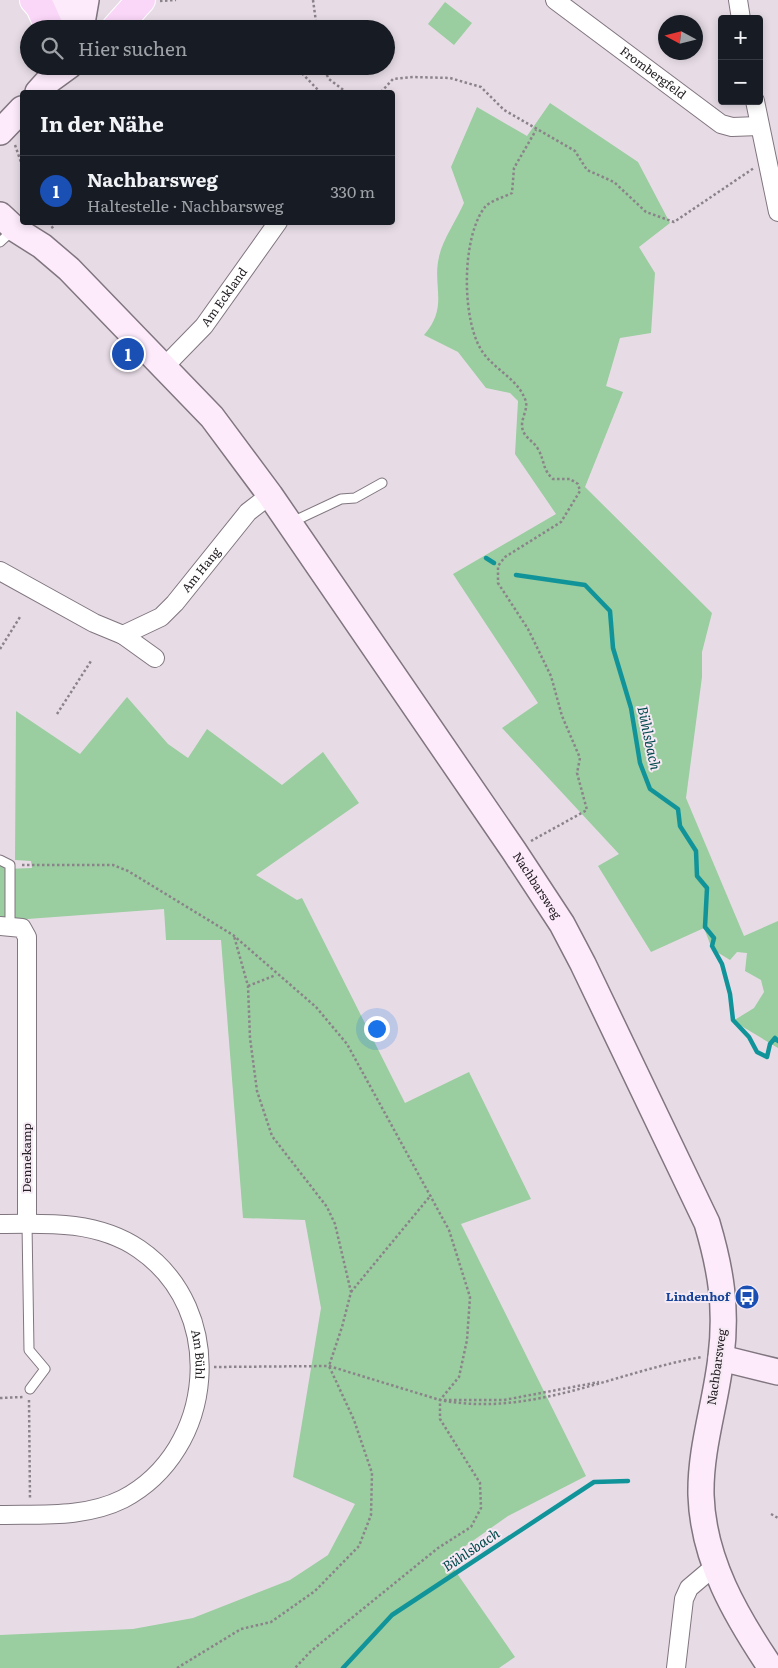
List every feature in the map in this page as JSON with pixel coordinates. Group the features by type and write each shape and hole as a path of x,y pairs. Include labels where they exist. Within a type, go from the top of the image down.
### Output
{"main road":[{"path":"34,0 40,7 46,20"},
{"path":"123,20 141,0"}],"street":[{"path":"60,20 63,0"},
{"path":"83,20 86,0"},
{"name":"Frombergfeld","path":"555,0 721,124 732,127 759,126"},
{"path":"738,0 740,15"},
{"path":"756,105 778,212"},
{"path":"0,132 20,110"},
{"name":"Am Eckland","path":"165,366 204,326 276,225"},
{"name":"Nachbarsweg","path":"4,228 42,246 69,269 165,366 212,417 270,495 562,924 707,1223 719,1261 724,1298 721,1358 703,1461 701,1495 704,1526 715,1566 726,1595 742,1624 771,1668"},
{"name":"Am Hang","path":"123,635 161,617 175,603 248,512 270,495"},
{"path":"0,571 94,623 123,635 154,658"},
{"name":"Dennekamp","path":"5,925 22,928 26,937 27,1224"},
{"name":"Am Bühl","path":"0,1224 72,1225 105,1232 139,1249 166,1275 186,1304 197,1337 200,1367 198,1400 188,1430 171,1457 151,1480 122,1499 92,1510 71,1513 0,1515"},
{"path":"721,1358 778,1372"},
{"path":"676,1668 684,1598 689,1588 715,1566"}],"lane":[{"path":"289,524 341,499 355,498 382,483"},
{"path":"0,860 10,865 5,925"},
{"name":"Dennekamp","path":"27,1224 29,1350 45,1369 30,1389"}],"path":[{"path":"313,0 316,20"},
{"path":"304,75 318,90"},
{"path":"327,75 329,79 343,90"},
{"path":"383,90 393,79 413,77 450,78 481,86 504,110 575,151 587,170 614,182 646,212 674,222 766,160"},
{"path":"514,851 587,810 577,773 580,758 562,716 551,676 528,629 498,583 498,566 505,557 562,522 580,491 578,484 570,479 553,479 546,472 538,449 523,433 522,423 526,408 525,400 513,380 484,354 474,332 466,293 467,262 475,228 485,206 512,193 514,168 536,130"},
{"path":"51,225 55,232"},
{"path":"0,649 20,617"},
{"path":"57,714 91,661"},
{"path":"10,865 113,865 128,870 233,935 276,975 316,1007 347,1044 449,1230 470,1297 467,1340 460,1377 440,1400 440,1419 480,1483 481,1508 471,1527 431,1554 311,1651 295,1668"},
{"path":"233,935 248,986 250,1038 257,1091 272,1136 327,1207 335,1224 351,1292"},
{"path":"248,986 276,975"},
{"path":"177,1668 240,1629 271,1622 315,1590 359,1546 371,1514 372,1473 354,1420 328,1366 342,1327 351,1292 431,1195"},
{"path":"200,1367 328,1366 440,1400 458,1403 504,1404 535,1401 603,1381 701,1357 721,1358"},
{"path":"0,1398 29,1398 30,1514"},
{"path":"771,1514 778,1518"}],"green space":[{"path":"445,2 472,23 454,45 428,24"},
{"path":"550,103 638,162 670,223 639,247 655,273 651,333 620,338 606,386 623,392 585,487 712,613 702,652 702,677 686,798 744,936 778,921 778,1048 733,1021 754,1008 764,992 761,980 745,971 747,953 737,952 730,960 712,949 704,928 651,952 598,866 619,854 502,728 538,703 453,574 556,514 515,454 518,401 510,393 486,388 458,352 424,335 432,325 438,306 437,268 439,257 446,237 464,203 451,167 477,107 527,136"},
{"path":"127,697 168,744 188,758 207,729 282,785 323,752 359,803 256,875 297,900 302,898 405,1103 469,1072 531,1199 461,1224 586,1476 508,1516 447,1559 515,1657 499,1668 0,1668 0,1635 133,1629 193,1618 290,1580 328,1555 355,1504 293,1477 321,1308 305,1220 243,1218 221,940 166,940 164,909 0,921 0,865 5,869 32,868 31,861 15,860 16,711 80,754"}],"waterway":[{"name":"Bühlsbach","path":"486,558 494,563"},
{"name":"Bühlsbach","path":"516,575 585,585 610,611 613,648 631,708 640,763 650,789 678,809 680,826 696,851 697,876 707,888 705,927 714,938 712,946 722,964 730,994 733,1020 749,1037 757,1052 767,1057 770,1044 775,1038 778,1041"},
{"name":"Bühlsbach","path":"343,1668 392,1615 594,1482 628,1481"}],"place":[{"name":"Nachbarsweg","path":"128,354"},
{"name":"Lindenhof","path":"747,1297"}]}
